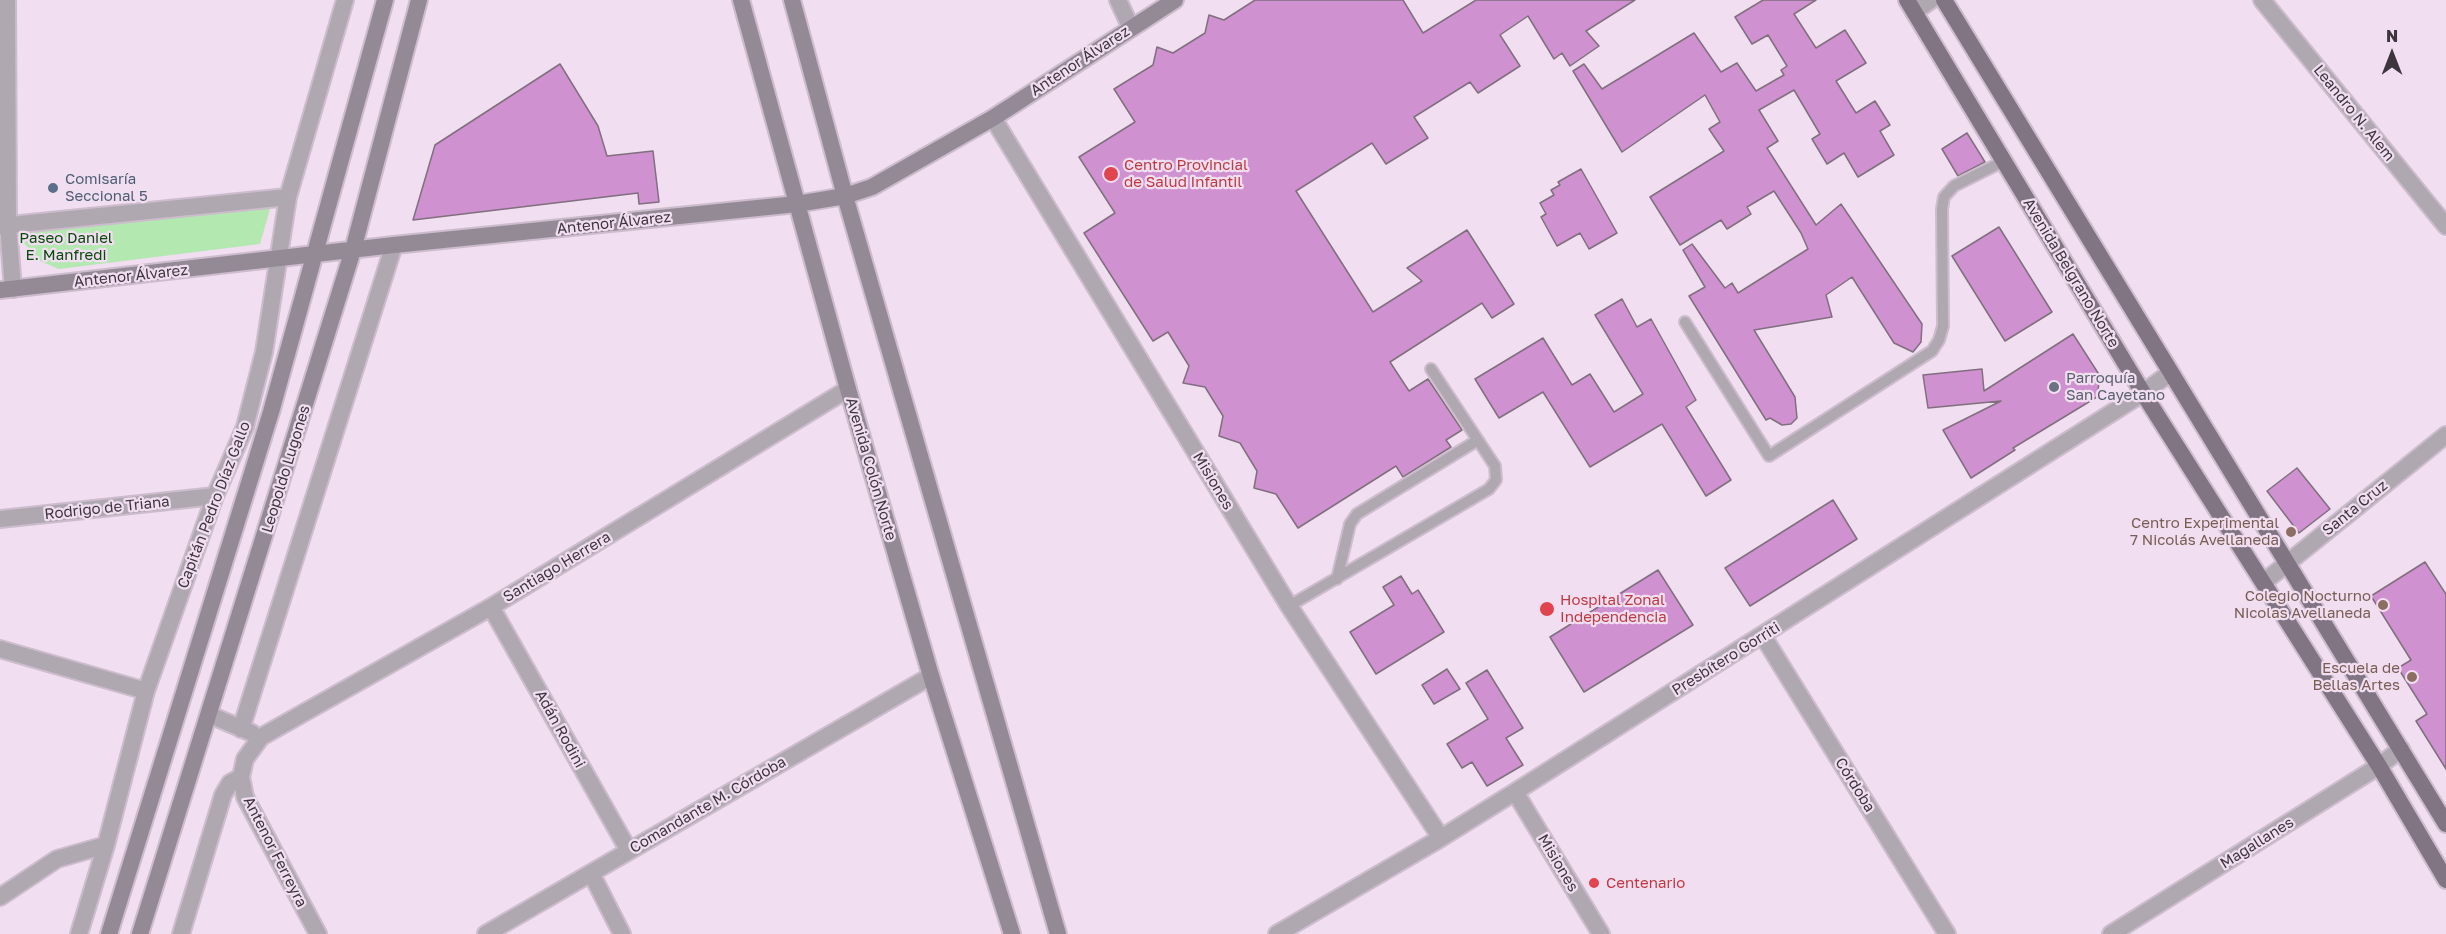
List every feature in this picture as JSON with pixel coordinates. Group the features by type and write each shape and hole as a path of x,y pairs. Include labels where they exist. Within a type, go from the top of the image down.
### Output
{"main road":[{"name":"Leopoldo Lugones","path":"109,934 267,423 385,0"},
{"name":"Leopoldo Lugones","path":"140,934 353,250 419,0"},
{"name":"Avenida Colón Norte","path":"741,0 848,389 931,676 1012,934"},
{"path":"792,0 845,196 1058,934"},
{"name":"Antenor Álvarez","path":"7,289 394,245 797,204 845,196 872,187 993,118 1175,0"},
{"path":"1944,0 2446,824"},
{"name":"Avenida Belgrano Norte","path":"1910,6 2143,393 2265,582 2379,766 2446,880"}],"street":[{"path":"7,0 4,226 7,289"},
{"name":"Capitán Pedro Díaz Gallo","path":"79,934 106,845 146,691 215,496 245,427 264,352 288,197 345,0"},
{"path":"1118,0 1131,28"},
{"path":"1910,6 1931,0"},
{"name":"Leandro N. Alem","path":"2262,0 2446,226"},
{"name":"Misiones","path":"993,118 1290,606 1442,838"},
{"path":"4,226 288,197"},
{"path":"241,729 394,245"},
{"name":"Presbítero Gorriti","path":"1278,934 1442,838 1763,636 2170,374"},
{"name":"Santiago Herrera","path":"261,737 491,607 848,389"},
{"name":"Santa Cruz","path":"2265,582 2446,435"},
{"name":"Rodrigo de Triana","path":"0,519 215,496"},
{"name":"Adán Rodini","path":"491,607 629,851"},
{"name":"Córdoba","path":"1763,636 1947,934"},
{"path":"0,649 146,691"},
{"name":"Comandante M. Córdoba","path":"486,934 931,676"},
{"path":"210,715 261,737"},
{"name":"Antenor Ferreyra","path":"261,737 245,759 241,777 245,796 318,934"},
{"name":"Magallanes","path":"2110,934 2379,766 2401,749"},
{"path":"181,934 223,795 230,783 241,777"},
{"name":"Misiones","path":"1515,792 1601,934"},
{"path":"0,897 57,859 106,845"},
{"path":"591,873 622,934"}],"lane":[{"path":"1685,322 1769,456 1932,351 1939,340 1943,326 1942,209 1944,197 1954,186 2004,161"},
{"path":"1290,606 1489,489 1496,480 1495,466 1431,369"},
{"path":"1336,579 1350,524 1357,514 1478,440"}],"green space":[{"name":"Paseo Daniel E. Manfredi","path":"272,202 260,244 59,269 40,261 21,239 19,230"}],"building":[{"path":"1255,0 1403,0 1423,33 1476,0 1635,0 1586,31 1599,46 1570,66 1562,53 1554,59 1528,16 1500,35 1520,66 1478,93 1470,82 1414,117 1428,138 1386,164 1372,143 1296,191 1373,312 1422,281 1407,268 1467,230 1514,304 1492,318 1482,303 1390,362 1409,391 1428,379 1462,430 1446,440 1451,447 1403,477 1396,466 1298,528 1276,494 1254,488 1257,471 1240,443 1219,436 1223,416 1205,387 1183,383 1189,366 1168,332 1153,341 1084,233 1115,213 1079,157 1135,122 1114,89 1153,65 1157,47 1173,53 1205,33 1209,15 1224,20"},
{"path":"1763,0 1816,0 1794,14 1816,48 1845,30 1866,63 1836,81 1856,113 1875,101 1890,125 1880,131 1894,155 1858,177 1844,153 1827,164 1812,139 1820,134 1794,90 1759,110 1778,141 1767,148 1816,225 1841,204 1922,324 1921,342 1913,352 1894,343 1852,277 1826,295 1832,317 1754,330 1795,397 1797,418 1791,424 1782,425 1770,418 1766,420 1689,296 1705,287 1683,250 1692,244 1725,288 1732,283 1738,293 1808,249 1801,233 1774,191 1747,207 1751,214 1727,229 1721,220 1680,245 1650,197 1724,151 1709,129 1720,122 1705,95 1622,152 1573,71 1584,64 1602,89 1694,33 1721,72 1737,63 1756,91 1784,75 1781,70 1787,66 1768,35 1752,44 1735,17"},
{"path":"560,64 598,126 607,156 653,151 659,202 639,204 638,193 413,220 435,145"},
{"path":"1967,133 1985,162 1958,176 1942,149"},
{"path":"1581,169 1617,233 1589,249 1580,233 1557,246 1541,217 1546,214 1540,203 1554,195 1551,190 1560,185 1558,182"},
{"path":"1999,227 2052,312 2005,341 1952,256"},
{"path":"1622,299 1637,327 1651,319 1696,400 1686,407 1731,480 1706,496 1662,424 1590,467 1543,392 1499,418 1475,379 1543,338 1572,385 1590,374 1614,412 1643,394 1595,315"},
{"path":"2073,334 2100,376 2097,397 2013,448 2015,450 1971,478 1943,430 2001,401 1928,408 1923,375 1982,369 1984,391"},
{"path":"2297,468 2330,509 2299,533 2267,491"},
{"path":"1833,500 1857,539 1750,606 1725,568"},
{"path":"2425,562 2446,594 2446,769 2416,721 2427,714 2398,668 2411,660 2371,596"},
{"path":"1658,570 1693,625 1584,692 1550,637"},
{"path":"1401,576 1412,594 1418,590 1444,632 1376,674 1350,632 1394,605 1383,587"},
{"path":"1447,669 1460,689 1434,704 1422,685"},
{"path":"1487,670 1523,728 1506,738 1523,765 1487,786 1472,762 1462,768 1447,744 1488,719 1466,683"}],"place":[{"name":"Centro Provincial de Salud Infantil","path":"1111,174"},
{"name":"Comisaría Seccional 5","path":"53,188"},
{"name":"Parroquía San Cayetano","path":"2054,387"},
{"name":"Centro Experimental 7 Nicolás Avellaneda","path":"2291,532"},
{"name":"Colegio Nocturno Nicolas Avellaneda","path":"2383,605"},
{"name":"Hospital Zonal Independencia","path":"1547,609"},
{"name":"Escuela de Bellas Artes","path":"2412,677"},
{"name":"Centenario","path":"1594,883"}]}
